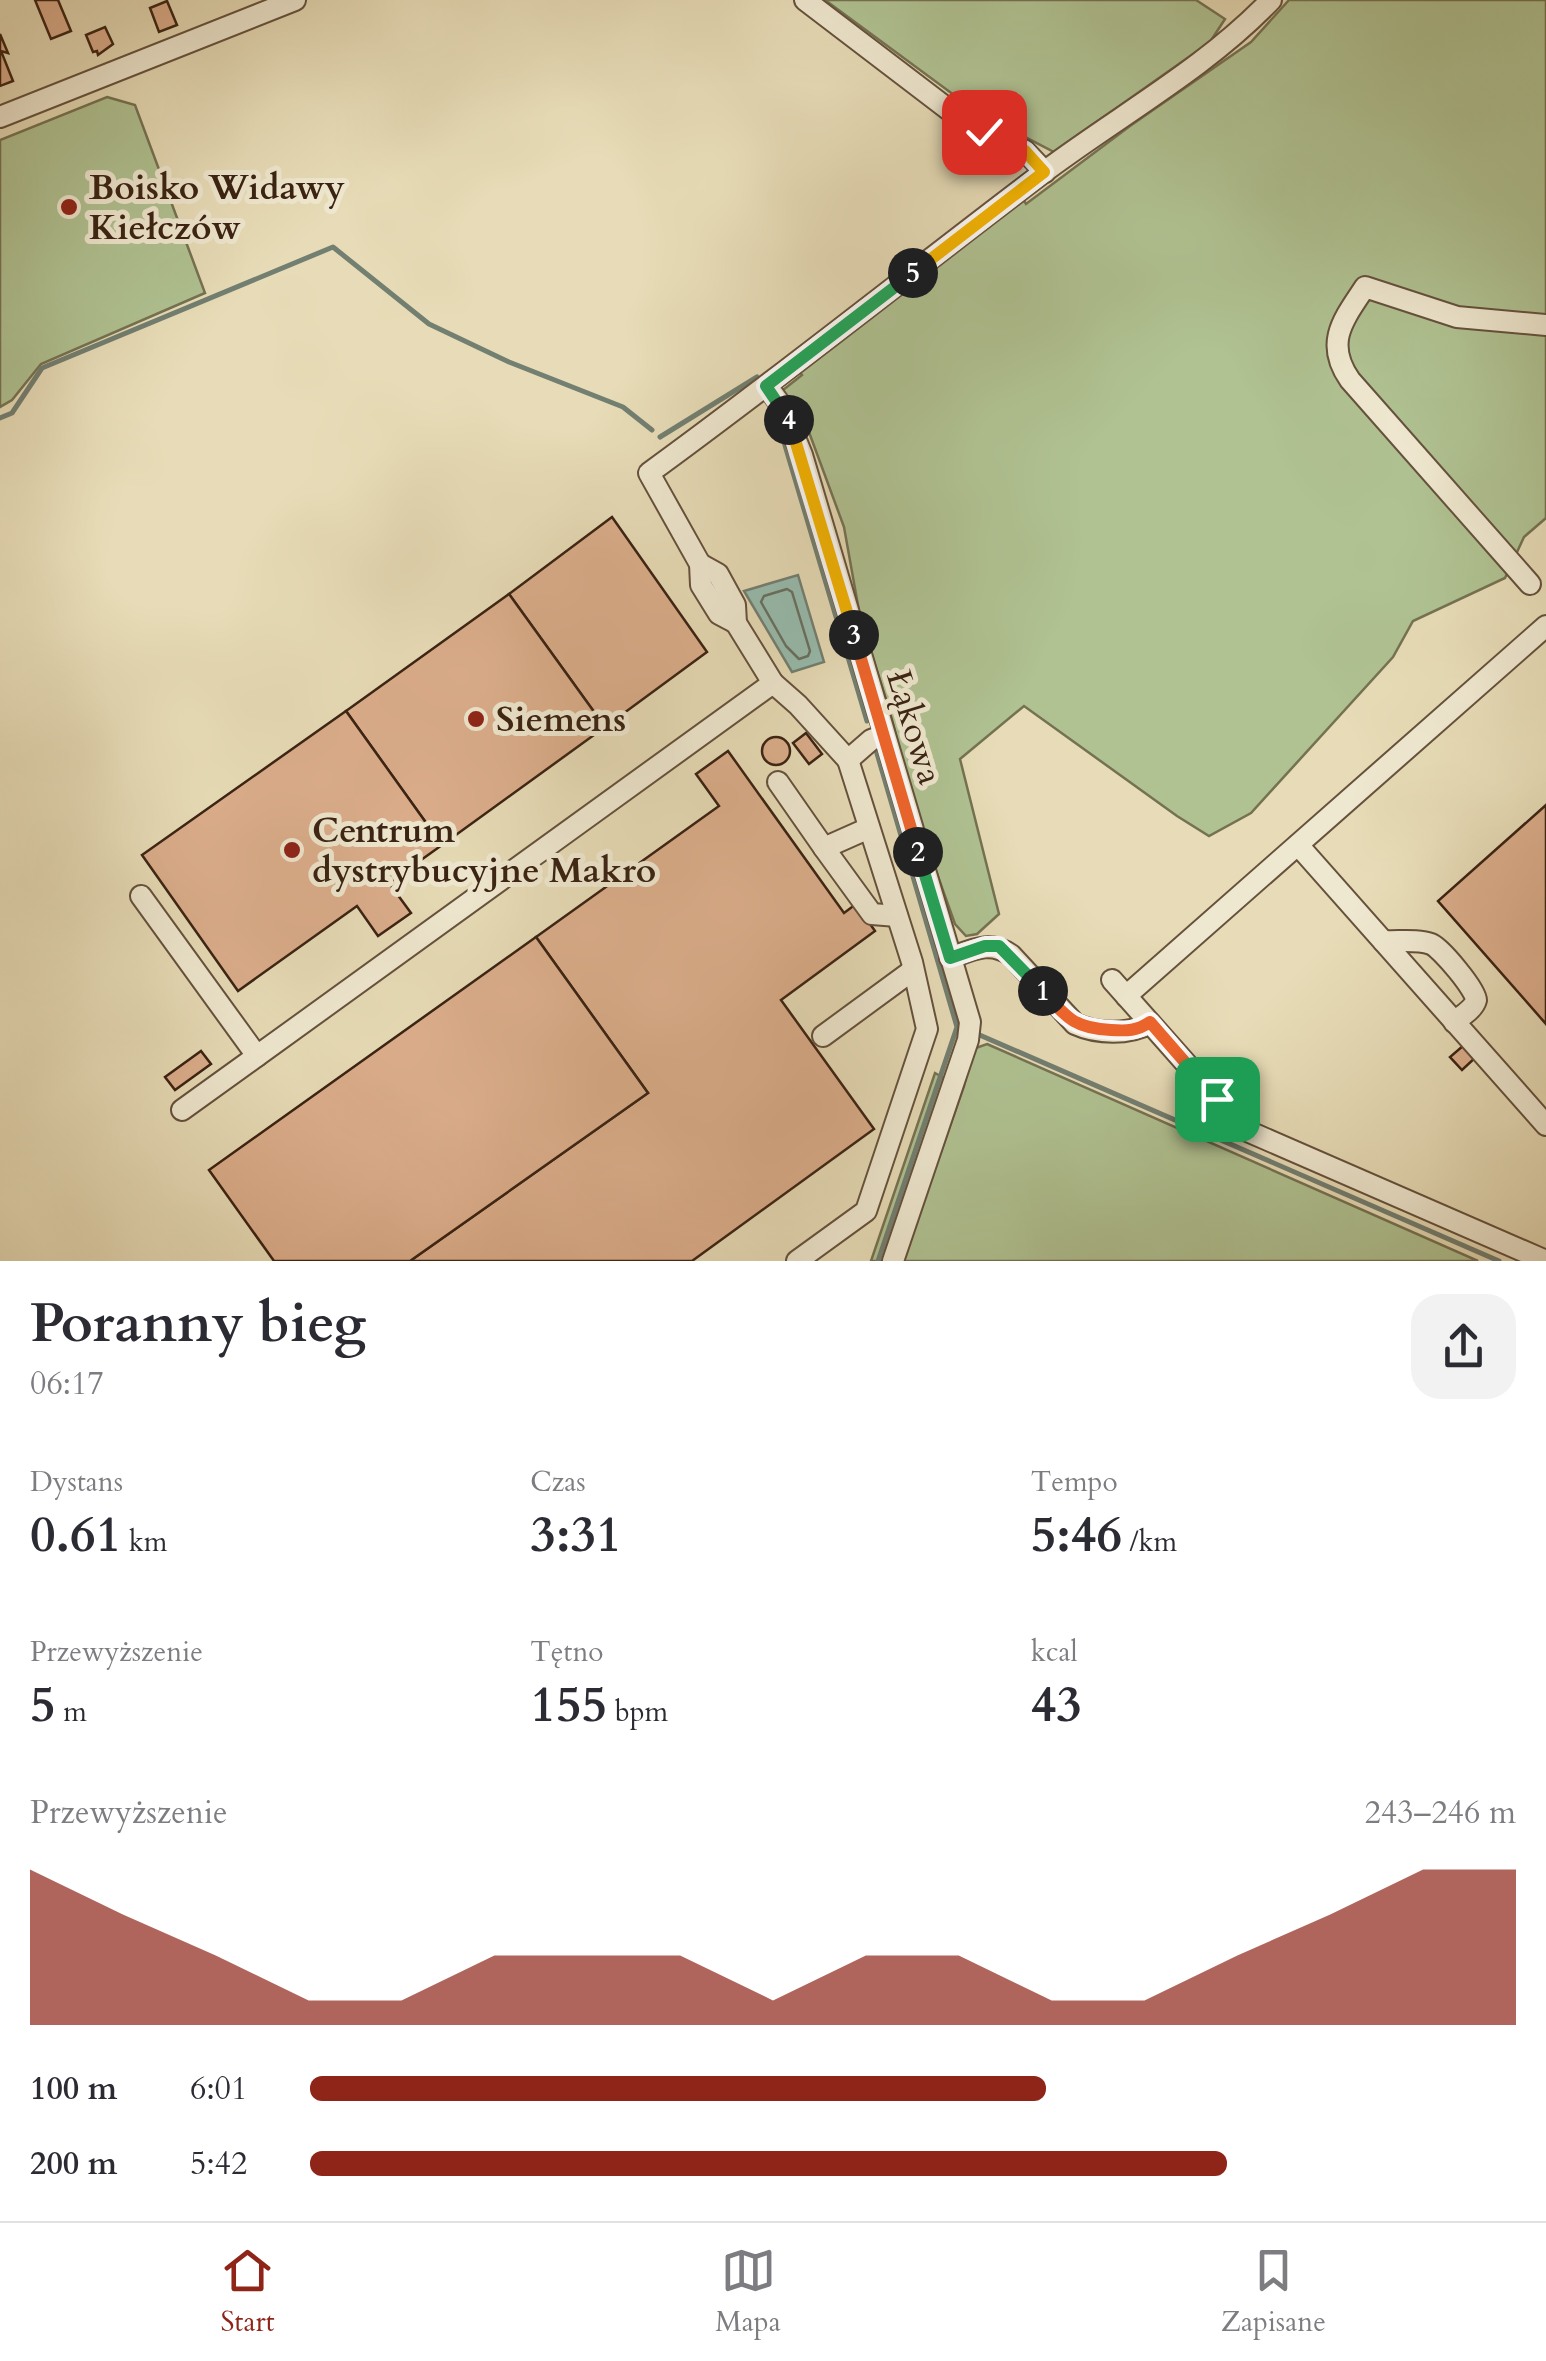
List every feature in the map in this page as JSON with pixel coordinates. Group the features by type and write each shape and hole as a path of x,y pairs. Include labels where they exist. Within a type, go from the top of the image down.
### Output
{"street":[{"path":"0,117 295,0"},
{"path":"805,0 957,116 1025,151 1044,172"},
{"path":"797,1261 866,1211 927,1030 913,970 848,760 798,705 773,684 736,623 719,614 701,585 700,564 649,473 1044,172 1204,60 1271,0"},
{"path":"1530,584 1350,380 1340,366 1336,345 1364,287 1457,317 1546,325"},
{"name":"Łąkowa","path":"766,386 784,408 794,432 968,1011 968,1040 893,1261"},
{"path":"1546,626 1298,845 1119,988 1245,1130 1546,1261"},
{"path":"182,1110 773,684"},
{"path":"848,760 871,740 884,735"},
{"path":"778,782 872,914 897,916"},
{"path":"824,848 869,828"},
{"path":"1298,845 1546,1126"},
{"path":"141,896 257,1056"},
{"path":"1383,942 1430,944 1443,954 1475,992 1472,1006 1454,1022"},
{"path":"950,958 985,946 999,946 1075,1024 1131,1032 1150,1022"},
{"path":"823,1036 913,970"}],"green space":[{"path":"825,0 1196,0 1225,19 1210,42 1054,152 977,112"},
{"path":"1289,0 1546,0 1546,518 1524,537 1505,578 1413,621 1393,657 1251,813 1209,836 1024,706 960,759 999,914 977,934 966,936 955,924 922,832 861,622 844,527 806,424 784,398 783,390 802,375 799,371 1023,199 1026,204 1251,42"},
{"path":"107,97 135,105 205,293 41,364 12,400 0,407 0,140"},
{"path":"987,1044 1478,1261 903,1261 964,1086 973,1049"},
{"path":"935,1073 949,1081 888,1261 871,1261"}],"water":[{"path":"798,575 824,662 792,672 744,591"}],"building":[{"path":"35,0 58,0 71,31 51,39"},
{"path":"167,1 177,25 159,32 150,8"},
{"path":"105,27 113,44 98,55 86,35"},
{"path":"0,34 8,53 1,51 13,81 0,86"},
{"path":"612,517 707,652 605,727 509,594"},
{"name":"Siemens","path":"509,594 605,727 442,845 346,711"},
{"name":"Centrum dystrybucyjne Makro","path":"346,711 442,845 389,883 411,913 378,936 357,906 238,991 142,855"},
{"path":"806,733 822,754 809,764 793,743"},
{"path":"776,737 786,741 790,751 786,761 776,765 766,761 762,751 766,741"},
{"path":"728,751 844,913 856,904 875,931 781,1000 874,1129 692,1261 410,1261 648,1093 536,937 719,806 696,774"},
{"path":"1546,805 1546,1024 1438,901"},
{"path":"536,937 648,1093 410,1261 274,1261 209,1170"},
{"path":"1464,1045 1475,1058 1462,1070 1450,1057"},
{"path":"201,1051 211,1064 175,1090 165,1077"}],"waterway":[{"path":"0,418 12,413 42,368 333,247 429,324 509,362 623,407 652,430"},
{"path":"660,437 757,377"},
{"path":"776,415 867,721"},
{"path":"876,750 957,1027 878,1261"},
{"path":"975,1033 1499,1261"}],"place":[{"name":"Boisko Widawy Kiełczów","path":"69,207"},
{"name":"Siemens","path":"476,719"},
{"name":"Centrum dystrybucyjne Makro","path":"292,850"}],"route":[{"path":"984,132 1025,151 1044,172 766,386 784,408 802,455 950,958 985,946 999,946 1075,1024 1131,1032 1150,1022 1217,1099"}]}
